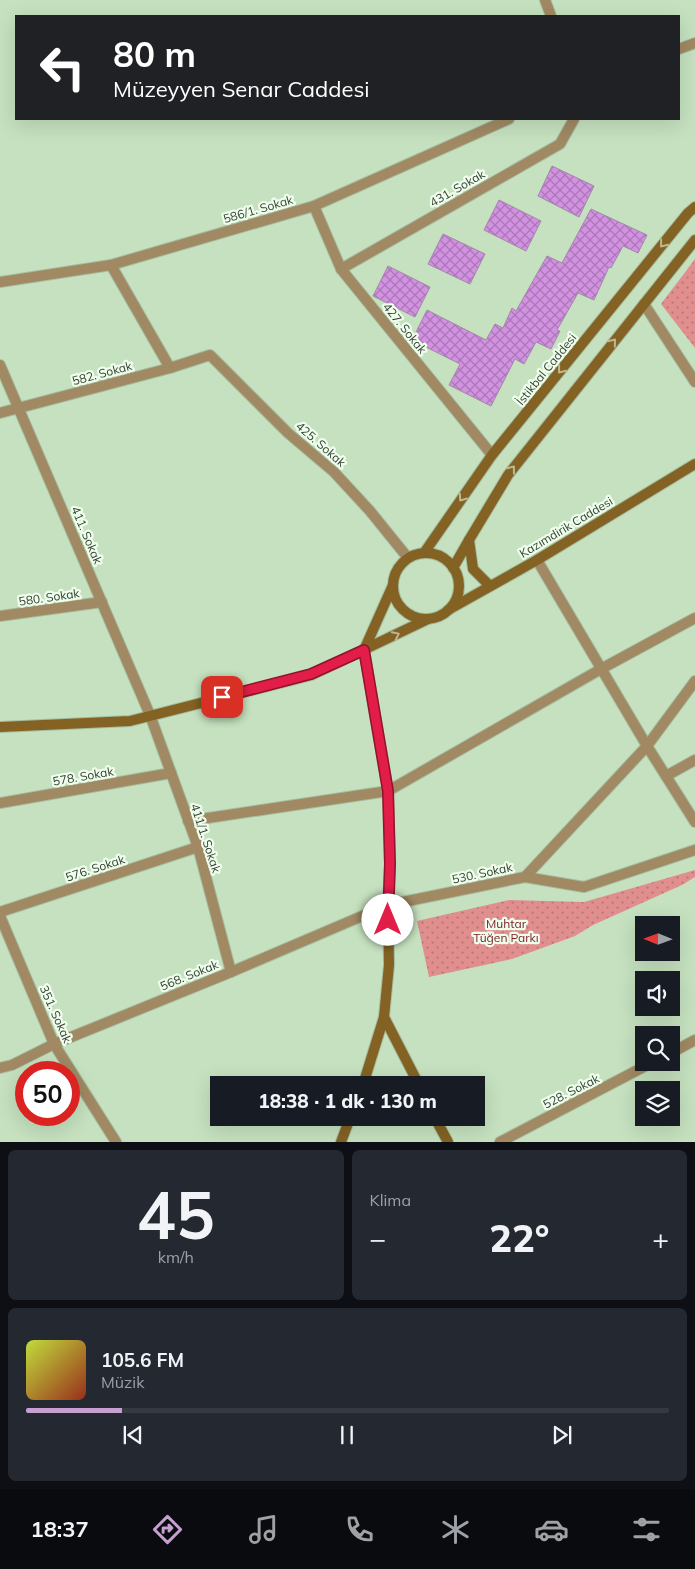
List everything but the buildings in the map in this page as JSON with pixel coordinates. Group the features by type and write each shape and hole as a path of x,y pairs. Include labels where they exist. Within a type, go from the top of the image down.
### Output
{"main road":[{"name":"İstikbal Caddesi","path":"424,553 492,455 688,213 695,207"},
{"path":"453,568 508,475 695,240"},
{"name":"Kazımdirik Caddesi","path":"448,610 537,560 695,464"},
{"path":"469,540 473,569 490,586"},
{"path":"0,727 130,721 311,674 364,650 428,619 439,616 448,610 459,592 459,582 453,568 443,557 424,553 408,558 400,565 364,650 388,791 390,864 388,905 389,965 384,1017 366,1076"},
{"path":"393,585 395,596 400,606 408,614 417,618 428,619"},
{"path":"384,1017 414,1076"},
{"path":"340,1142 347,1126"},
{"path":"439,1126 448,1142"}],"street":[{"path":"545,0 551,15"},
{"path":"680,49 695,43"},
{"name":"586/1. Sokak","path":"0,282 111,265 314,206 507,120"},
{"name":"431. Sokak","path":"341,269 560,144 573,120"},
{"name":"427. Sokak","path":"314,206 341,269 492,455"},
{"path":"111,265 170,368"},
{"path":"644,304 695,382"},
{"name":"582. Sokak","path":"0,413 170,368 210,355"},
{"name":"425. Sokak","path":"210,355 288,433 334,472 370,511 408,558"},
{"name":"411. Sokak","path":"0,365 150,715"},
{"path":"537,560 646,746 695,822"},
{"name":"580. Sokak","path":"0,616 102,602"},
{"path":"188,821 388,791 601,669 695,618"},
{"path":"525,877 646,746 695,681"},
{"name":"411/1. Sokak","path":"150,715 198,847 231,972"},
{"path":"666,776 695,760"},
{"name":"578. Sokak","path":"0,803 171,773"},
{"name":"576. Sokak","path":"0,914 198,847"},
{"name":"530. Sokak","path":"388,905 525,877 584,887 695,850"},
{"name":"568. Sokak","path":"0,1068 12,1065 54,1044 231,972 388,905"},
{"name":"351. Sokak","path":"0,914 54,1044 116,1142"},
{"path":"680,1048 695,1040"},
{"name":"528. Sokak","path":"500,1142 635,1071"}],"green space":[{"path":"695,259 695,348 661,304"},
{"name":"Muhtar Tüğen Parkı","path":"695,870 695,877 682,885 593,925 575,936 512,959 429,977 417,921 509,900 584,902"}],"route":[{"path":"222,697 311,674 364,650 388,791 390,864 388,920"}]}
